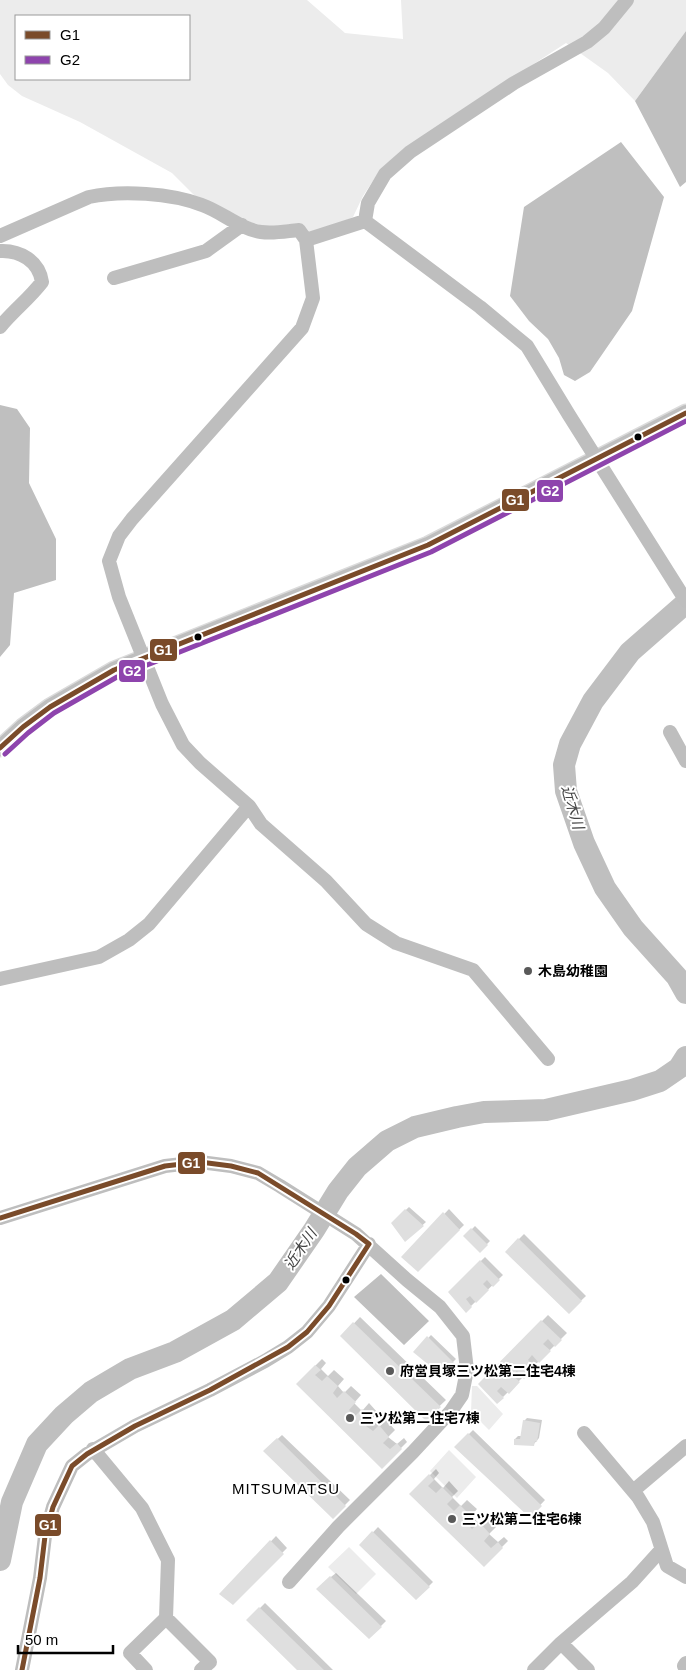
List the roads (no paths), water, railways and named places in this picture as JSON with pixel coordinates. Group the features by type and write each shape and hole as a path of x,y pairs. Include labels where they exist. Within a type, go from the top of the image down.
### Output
{"main road":[{"path":"0,748 70,694 114,670 406,555 463,528 686,414"}],"street":[{"path":"365,221 368,203 386,174 410,152 514,83 587,42 604,28 627,0"},
{"path":"0,236 89,197 104,194 133,194 180,198 204,205 242,225 262,232 299,230 306,240 313,298 302,328 119,536 109,561 119,597 162,704 183,745 200,763 249,806 260,824 326,881 366,924 396,943 472,970 548,1058"},
{"path":"306,240 365,221"},
{"path":"365,221 480,307 527,346 686,601"},
{"path":"114,278 206,251 242,225"},
{"path":"0,251 22,254 35,264 40,272 42,282 0,328"},
{"path":"670,732 686,761"},
{"path":"0,979 99,957 129,940 149,924 249,806"},
{"path":"0,1218 165,1166 200,1162 231,1166 258,1173 356,1234 440,1307 463,1336 467,1370 462,1395 451,1411 419,1446 338,1527 289,1582"},
{"path":"22,1670 40,1578 45,1536 53,1508 72,1466 93,1450 135,1426 210,1390 288,1347 307,1332 329,1306 369,1244"},
{"path":"584,1433 633,1491 652,1522 667,1566 686,1577"},
{"path":"633,1491 686,1446"},
{"path":"93,1450 142,1508 168,1560 166,1618 130,1653 146,1670"},
{"path":"534,1670 561,1643 632,1582 661,1550"},
{"path":"166,1618 210,1662 201,1670"},
{"path":"561,1643 588,1670"},
{"path":"686,1663 684,1666 686,1669"}],"waterway":[{"name":"近木川","path":"686,603 630,652 593,701 570,744 564,765 566,791 584,843 605,888 633,928 677,977 686,993"},
{"name":"近木川","path":"0,1560 12,1502 37,1444 64,1415 91,1392 130,1369 175,1352 233,1320 278,1282 338,1191 357,1167 387,1141 415,1127 457,1117 484,1112 546,1110 632,1090 660,1081 679,1068 686,1057"}],"place":[{"name":"木島幼稚園","path":"528,971"},
{"name":"府営貝塚三ツ松第二住宅4棟","path":"390,1371"},
{"name":"三ツ松第二住宅7棟","path":"350,1418"},
{"name":"三ツ松第二住宅6棟","path":"452,1519"}],"district":[{"name":"MITSUMATSU","path":"286,1488"}]}
